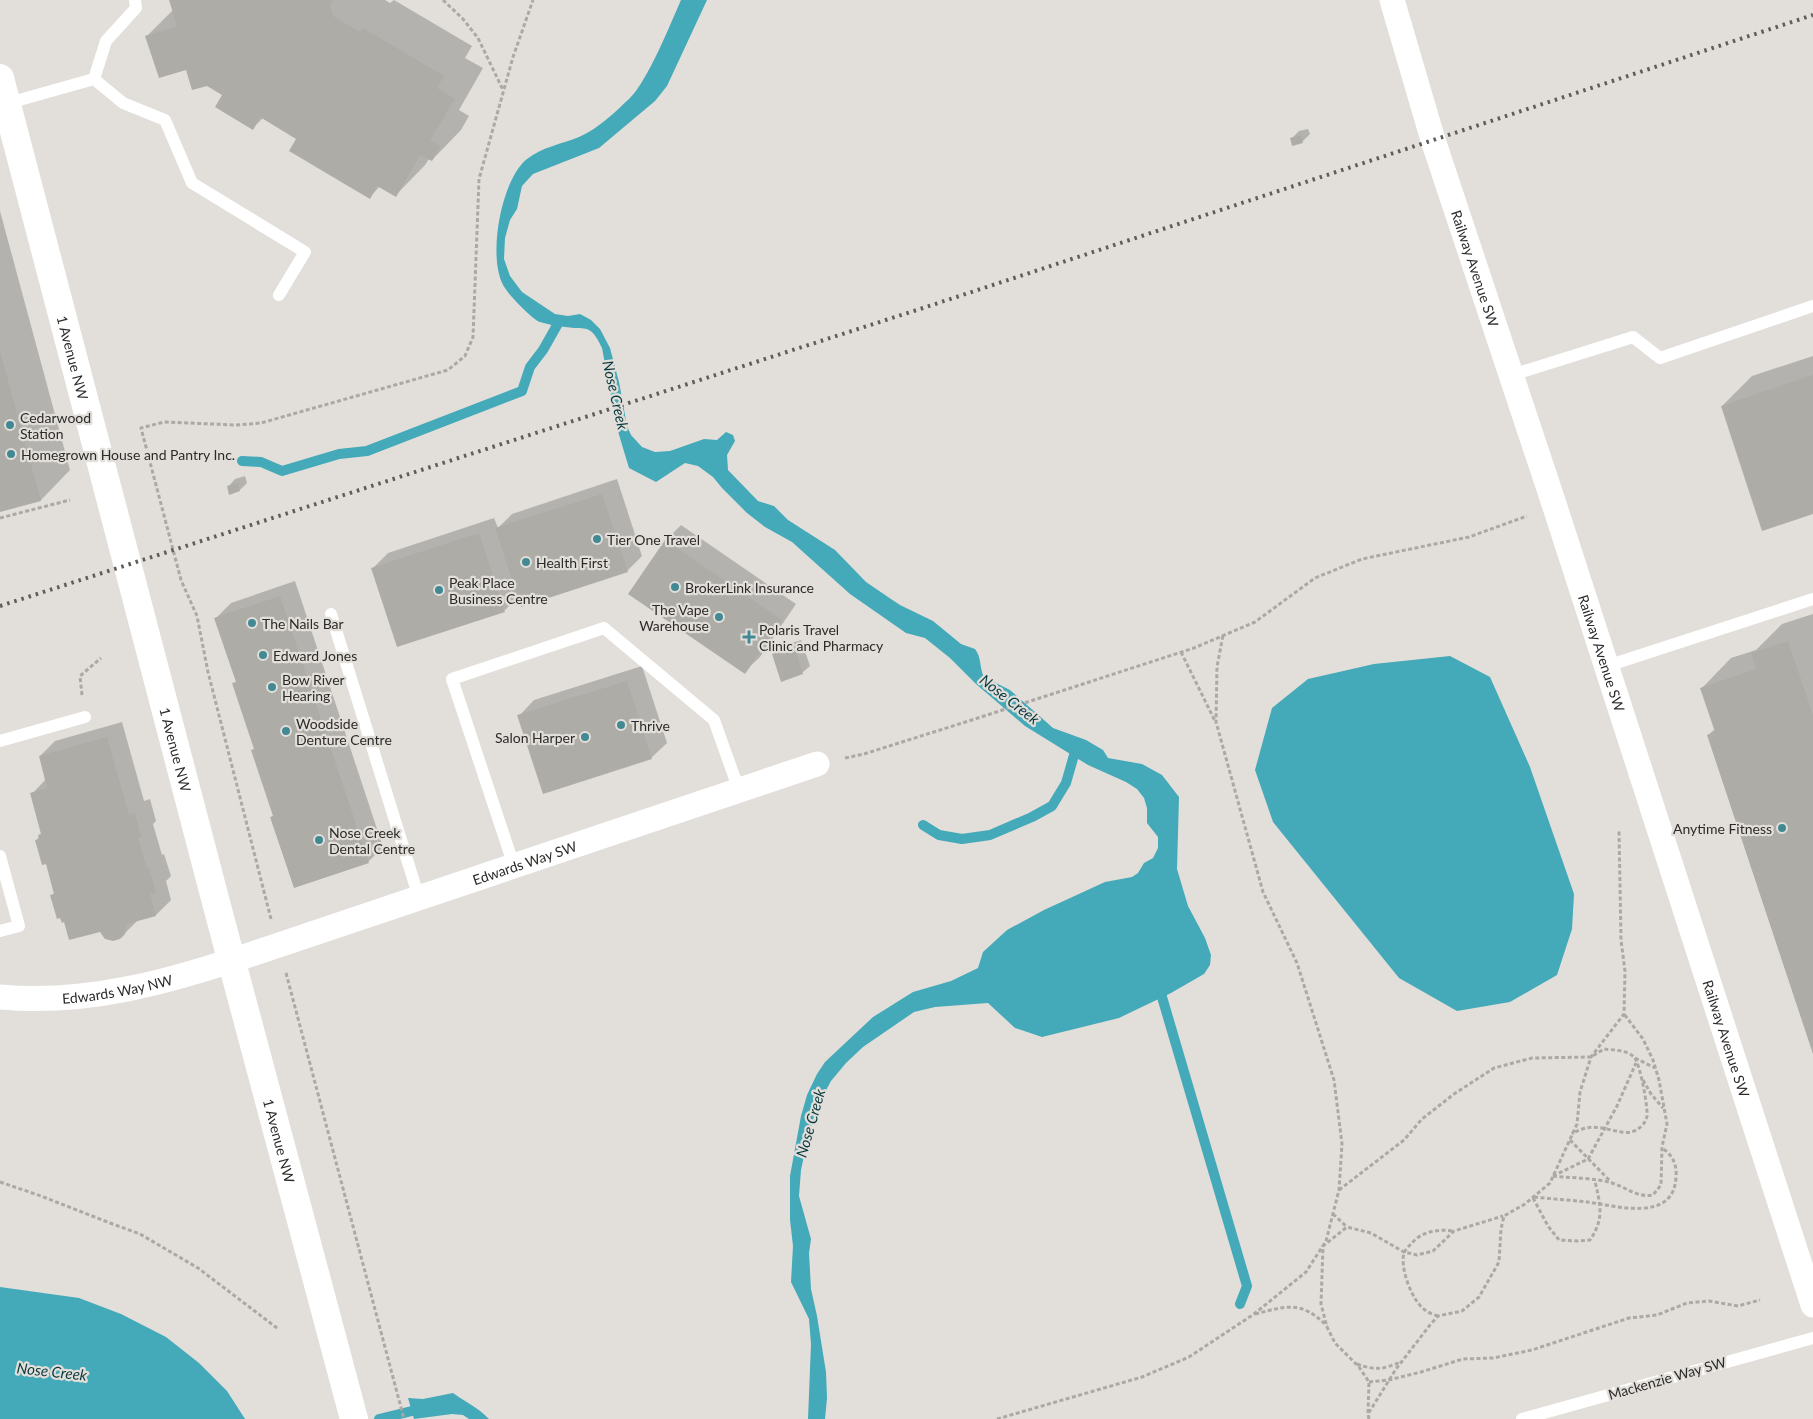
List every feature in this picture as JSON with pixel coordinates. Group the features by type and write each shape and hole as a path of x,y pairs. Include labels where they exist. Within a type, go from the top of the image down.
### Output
{"street":[{"name":"Railway Avenue SW","path":"1392,0 1433,140 1607,666 1813,1305"},
{"name":"1 Avenue NW","path":"2,95 354,1419"},
{"name":"Edwards Way SW","path":"232,961 817,764"},
{"name":"Edwards Way NW","path":"0,997 21,999 76,998 134,989 232,961"}],"lane":[{"path":"94,78 106,41 136,8 134,0"},
{"path":"2,95 94,78"},
{"path":"94,78 123,103 165,120 192,183 305,252 280,296"},
{"path":"1512,375 1633,337 1660,358 1813,306"},
{"path":"1607,666 1813,599"},
{"path":"331,614 419,898"},
{"path":"514,866 452,679 604,628 714,720 739,790"},
{"path":"0,741 85,717"},
{"path":"0,856 19,926 0,932"},
{"name":"Mackenzie Way SW","path":"1522,1419 1536,1417 1813,1338"}],"path":[{"path":"443,0 463,19 478,38 503,91"},
{"path":"404,1419 278,946 208,672 197,616 181,580 141,428 164,422 236,425 261,424 448,370 464,356 473,337 479,179 512,56 534,0"},
{"path":"0,518 70,500"},
{"path":"817,764 864,754 1181,652 1255,622 1315,578 1362,559 1469,537 1555,507"},
{"path":"1216,722 1217,667 1223,635"},
{"path":"997,1419 1142,1377 1189,1357 1254,1314 1306,1272 1326,1241 1339,1190 1342,1144 1334,1080 1297,964 1263,892 1216,722 1181,652"},
{"path":"80,676 101,658"},
{"path":"1504,1216 1500,1229 1499,1262 1479,1297 1462,1311 1438,1316 1428,1313 1419,1305 1412,1293 1404,1268 1404,1252 1417,1237 1428,1232 1454,1231 1504,1216 1525,1204 1550,1183 1577,1124 1580,1092 1591,1057 1624,1014 1625,972 1621,940 1619,831"},
{"path":"1553,1176 1611,1182 1639,1195 1653,1195 1661,1185 1662,1147 1667,1124 1664,1109 1655,1068 1643,1039 1624,1014"},
{"path":"1339,1190 1389,1153 1404,1140 1422,1119 1494,1068 1532,1058 1591,1057 1604,1049 1626,1053 1655,1068"},
{"path":"1635,1058 1651,1094 1664,1109"},
{"path":"1553,1176 1588,1159 1617,1106 1636,1062"},
{"path":"1572,1134 1581,1128 1593,1126 1624,1133 1637,1130 1645,1123 1647,1115 1641,1075"},
{"path":"1570,1140 1611,1182"},
{"path":"1533,1197 1648,1209 1662,1204 1671,1196 1676,1187 1677,1172 1673,1159 1668,1151 1662,1147"},
{"path":"1533,1197 1548,1226 1559,1240 1590,1240 1597,1230 1601,1216 1595,1180"},
{"path":"0,1182 140,1234 198,1268 277,1328"},
{"path":"1333,1214 1347,1228 1370,1233 1404,1252 1417,1255 1433,1251 1454,1231"},
{"path":"1323,1246 1347,1228"},
{"path":"1323,1246 1321,1304 1327,1327 1335,1343 1360,1367 1369,1382 1369,1419"},
{"path":"1369,1382 1389,1380 1463,1359 1493,1358 1532,1350 1629,1318 1656,1315 1687,1303 1709,1301 1738,1306 1760,1300"},
{"path":"1254,1314 1286,1307 1300,1308 1317,1317 1327,1327"},
{"path":"1368,1414 1389,1380 1438,1316"},
{"path":"1353,1362 1372,1369 1384,1369 1402,1362"}],"water":[{"path":"681,0 707,0 667,86 655,101 599,148 533,174 522,186 517,209 510,220 505,238 504,259 510,276 522,292 555,314 568,316 580,314 591,320 600,329 610,348 619,382 627,426 631,435 642,447 655,452 670,451 704,439 717,440 726,432 733,435 735,441 727,455 728,470 758,501 774,506 788,520 835,550 866,582 900,605 933,621 961,644 975,649 979,656 984,677 1010,690 1053,728 1086,740 1103,750 1108,758 1142,764 1162,775 1179,797 1177,869 1188,906 1205,938 1211,955 1210,965 1204,974 1171,993 1119,1018 1042,1037 1015,1028 988,1003 935,1007 914,1012 863,1047 831,1081 817,1107 808,1137 801,1170 799,1196 811,1239 809,1253 811,1289 826,1372 827,1398 825,1419 808,1419 811,1344 809,1319 791,1282 793,1246 790,1220 790,1176 801,1116 807,1095 817,1074 825,1062 873,1017 913,992 951,981 978,968 983,952 1007,930 1044,910 1105,882 1132,877 1138,873 1144,863 1153,858 1158,848 1158,837 1147,823 1147,808 1144,798 1137,789 1088,765 1025,726 976,684 950,658 925,638 906,633 850,594 792,542 765,527 747,513 713,477 698,466 685,463 656,482 629,468 617,428 602,348 595,335 586,329 540,322 521,306 505,288 499,276 497,259 499,221 510,184 518,169 527,159 539,151 593,130 630,98 651,66"},
{"path":"1450,656 1490,677 1530,767 1574,894 1572,929 1557,975 1510,1002 1457,1011 1399,978 1273,822 1255,770 1272,708 1308,679 1374,664"},
{"path":"0,1287 79,1298 121,1314 166,1337 199,1363 227,1391 245,1419 0,1419"},
{"path":"453,1393 489,1419 469,1419 463,1415 452,1414 414,1419 408,1398 423,1399"}],"building":[{"path":"169,0 333,0 330,5 333,16 360,32 363,28 444,76 437,88 455,99 430,140 441,146 432,161 420,155 396,197 377,186 370,199 289,151 296,139 260,117 253,130 215,107 222,95 207,86 192,90 186,70 159,78 145,36 177,26"},
{"path":"1301,135 1303,143 1292,146 1290,138"},
{"name":"Cedarwood Station","path":"0,351 41,501 0,512"},
{"path":"1813,375 1813,514 1762,531 1721,406"},
{"path":"238,483 240,491 229,495 227,486"},
{"path":"602,494 628,572 521,607 495,528"},
{"path":"479,533 505,612 397,647 371,568"},
{"path":"665,540 782,620 745,674 628,594"},
{"path":"280,596 369,863 294,888 270,817 273,816 251,750 254,749 232,683 236,682 214,618"},
{"path":"1788,641 1813,715 1813,1054 1707,735 1715,732 1700,688 1756,669 1751,653"},
{"path":"794,647 803,674 781,682 772,654"},
{"path":"627,681 652,759 543,794 517,715"},
{"path":"107,737 129,815 135,813 141,837 138,838 156,892 150,894 156,916 127,924 125,934 120,939 113,941 105,939 100,932 69,940 64,922 62,923 60,918 57,919 50,895 54,894 46,864 42,865 35,840 39,839 38,835 41,834 30,793 47,788 39,756"}],"waterway":[{"path":"242,461 261,462 282,471 339,454 367,451 522,391 530,367 543,350 560,320"},
{"path":"923,825 939,835 962,839 990,835 1032,817 1052,806 1066,783 1076,748"},
{"path":"1161,984 1162,997 1247,1286 1240,1304"},
{"name":"Nose Creek","path":"379,1419 424,1408"}],"railway":[{"path":"0,606 923,308 1813,15"}],"place":[{"name":"Cedarwood Station","path":"10,425"},
{"name":"Homegrown House and Pantry Inc.","path":"11,454"},
{"name":"Tier One Travel","path":"597,539"},
{"name":"Health First","path":"526,562"},
{"name":"BrokerLink Insurance","path":"675,587"},
{"name":"Peak Place Business Centre","path":"439,590"},
{"name":"The Vape Warehouse","path":"719,617"},
{"name":"The Nails Bar","path":"252,623"},
{"name":"Polaris Travel Clinic and Pharmacy","path":"749,637"},
{"name":"Edward Jones","path":"263,655"},
{"name":"Bow River Hearing","path":"272,687"},
{"name":"Thrive","path":"621,725"},
{"name":"Woodside Denture Centre","path":"286,731"},
{"name":"Salon Harper","path":"585,737"},
{"name":"Anytime Fitness","path":"1782,828"},
{"name":"Nose Creek Dental Centre","path":"319,840"}]}
